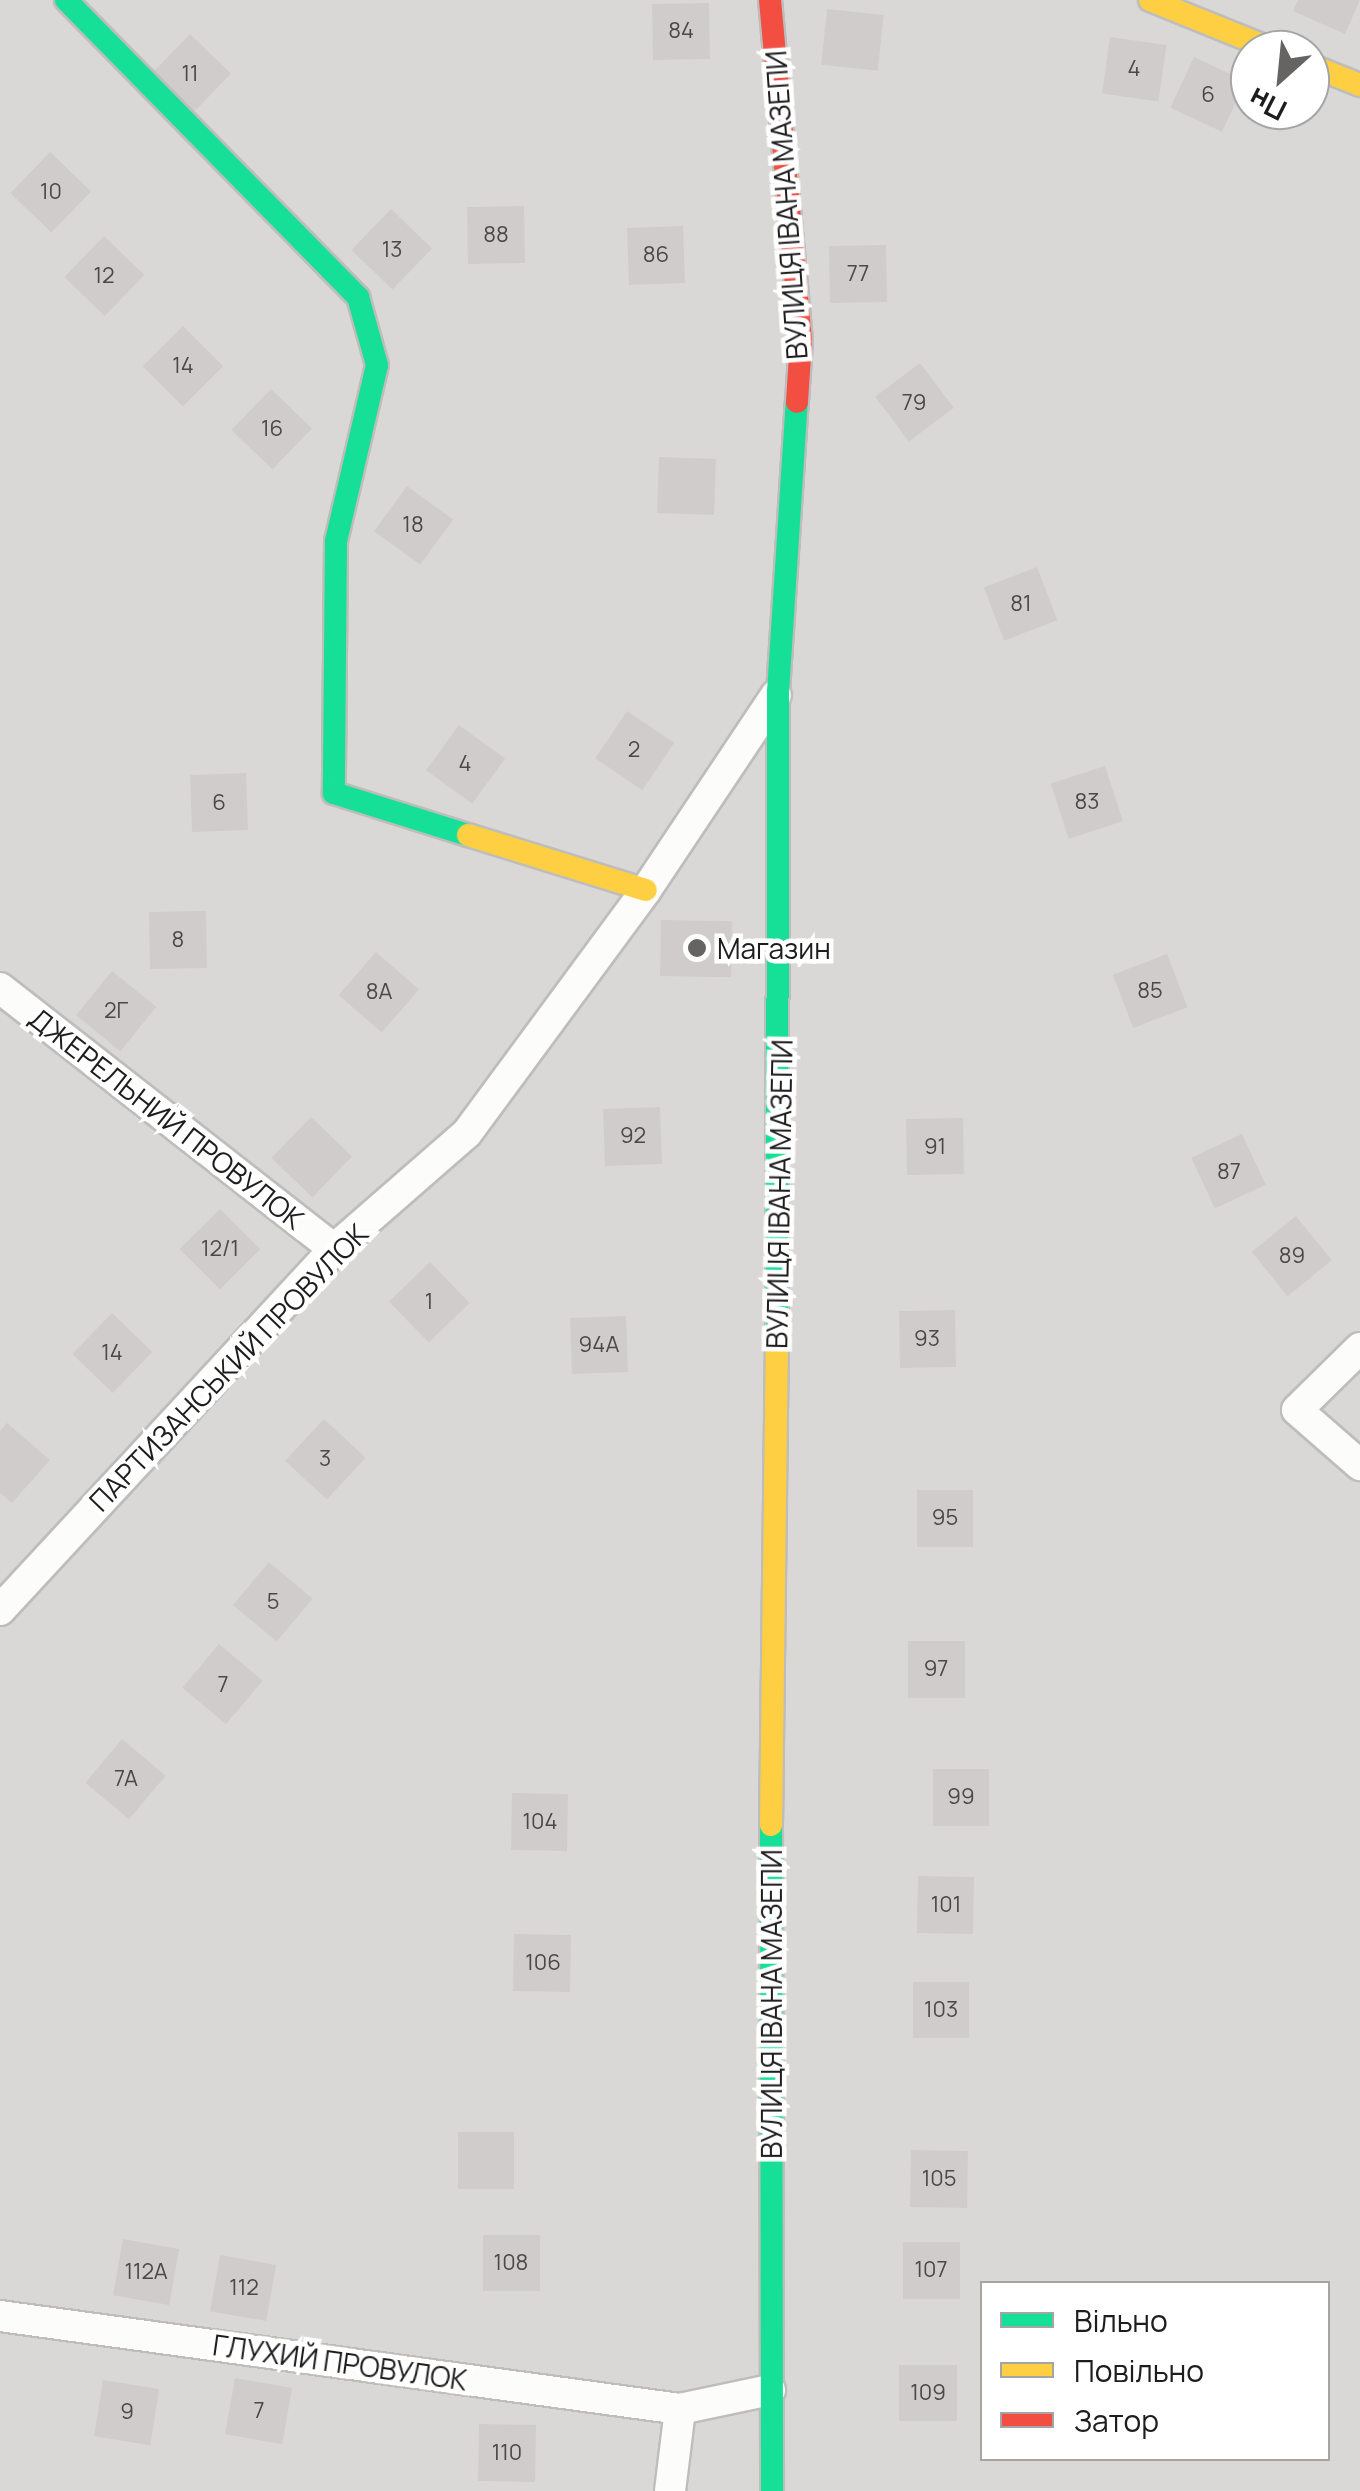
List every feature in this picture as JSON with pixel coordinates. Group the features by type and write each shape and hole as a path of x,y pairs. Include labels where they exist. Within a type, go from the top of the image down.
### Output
{"street":[{"path":"66,0 358,297 377,365 336,541 334,793 646,890"},
{"name":"ВУЛИЦЯ ІВАНА МАЗЕПИ","path":"770,0 801,341 778,692 780,1021 772,2491"},
{"path":"1150,0 1230,32"},
{"path":"1330,73 1360,85"},
{"name":"ПАРТИЗАНСЬКИЙ ПРОВУЛОК","path":"0,1610 334,1249 466,1134 646,890 778,692"},
{"name":"ДЖЕРЕЛЬНИЙ ПРОВУЛОК","path":"0,988 334,1249"},
{"path":"1360,1348 1297,1410 1360,1465"},
{"name":"ГЛУХИЙ ПРОВУЛОК","path":"0,2316 680,2409"},
{"path":"670,2491 680,2409 770,2390"}],"shaded area":[{"path":"0,0 1360,0 1360,2491 0,2491"}],"building":[{"path":"1298,0 1360,0 1345,34 1293,11"},
{"path":"709,3 710,59 653,60 652,4"},
{"path":"827,9 884,15 878,71 821,65"},
{"path":"190,34 231,74 191,115 150,75"},
{"path":"1110,37 1166,45 1159,101 1102,93"},
{"path":"1194,57 1230,74 1230,115 1222,132 1170,108"},
{"path":"50,152 91,192 51,233 10,193"},
{"path":"524,206 525,263 468,264 467,207"},
{"path":"391,209 432,249 392,290 351,250"},
{"path":"683,226 685,283 629,285 627,228"},
{"path":"104,236 144,275 105,316 64,277"},
{"path":"886,245 887,302 830,303 829,246"},
{"path":"183,326 223,366 183,407 143,366"},
{"path":"920,363 954,408 909,441 875,397"},
{"path":"271,389 312,429 272,470 231,430"},
{"path":"659,457 716,459 714,515 657,513"},
{"path":"407,486 453,520 420,565 374,531"},
{"path":"1037,567 1057,620 1004,641 984,587"},
{"path":"627,711 674,743 642,790 595,758"},
{"path":"459,725 505,759 472,804 426,770"},
{"path":"1105,766 1123,821 1069,839 1051,784"},
{"path":"246,773 248,830 192,832 190,775"},
{"path":"206,911 207,968 150,969 149,912"},
{"name":"Магазин","path":"661,920 732,921 731,977 660,976"},
{"path":"376,952 419,989 382,1032 339,995"},
{"path":"1167,954 1187,1007 1133,1028 1113,975"},
{"path":"112,971 156,1007 120,1051 76,1015"},
{"path":"660,1107 662,1164 605,1166 603,1109"},
{"path":"311,1117 352,1157 312,1198 271,1158"},
{"path":"963,1118 964,1174 907,1175 906,1119"},
{"path":"1242,1134 1266,1185 1215,1208 1191,1158"},
{"path":"220,1209 260,1249 220,1290 180,1249"},
{"path":"1296,1216 1332,1260 1288,1296 1252,1252"},
{"path":"430,1262 470,1303 429,1343 389,1302"},
{"path":"955,1310 956,1367 900,1368 899,1311"},
{"path":"112,1313 152,1352 113,1393 72,1354"},
{"path":"626,1316 628,1372 572,1374 570,1318"},
{"path":"324,1419 366,1458 327,1500 285,1461"},
{"path":"7,1423 50,1460 12,1503 0,1493 0,1431"},
{"path":"917,1490 973,1490 973,1547 917,1547"},
{"path":"269,1562 313,1599 277,1642 233,1605"},
{"path":"908,1641 965,1641 965,1698 908,1698"},
{"path":"219,1644 263,1681 226,1724 182,1688"},
{"path":"122,1739 166,1776 129,1819 85,1783"},
{"path":"933,1769 989,1769 989,1826 933,1826"},
{"path":"512,1793 568,1794 567,1851 511,1850"},
{"path":"918,1876 974,1877 973,1934 917,1933"},
{"path":"514,1934 571,1935 570,1992 513,1991"},
{"path":"913,1982 969,1982 969,2038 913,2038"},
{"path":"458,2132 514,2132 514,2189 458,2189"},
{"path":"911,2150 968,2151 967,2208 910,2207"},
{"path":"483,2235 540,2235 540,2291 483,2291"},
{"path":"123,2239 179,2249 169,2305 113,2295"},
{"path":"903,2242 960,2242 960,2299 903,2299"},
{"path":"220,2255 276,2265 266,2321 210,2311"},
{"path":"899,2365 957,2365 957,2421 899,2421"},
{"path":"235,2378 292,2388 282,2444 225,2434"},
{"path":"103,2380 159,2389 150,2445 94,2436"},
{"path":"479,2424 536,2425 535,2482 478,2481"}],"traffic: fast":[{"path":"66,0 358,297 377,365 336,541 334,793 468,835"},
{"path":"777,1330 778,692 797,402"},
{"path":"771,1825 772,2491"}],"traffic: slow":[{"path":"1150,0 1230,32"},
{"path":"1330,73 1360,85"},
{"path":"468,835 646,890"},
{"path":"771,1825 777,1330"}],"traffic: jam":[{"path":"770,0 801,341 797,402"}],"place":[{"name":"Магазин","path":"697,948"}]}
